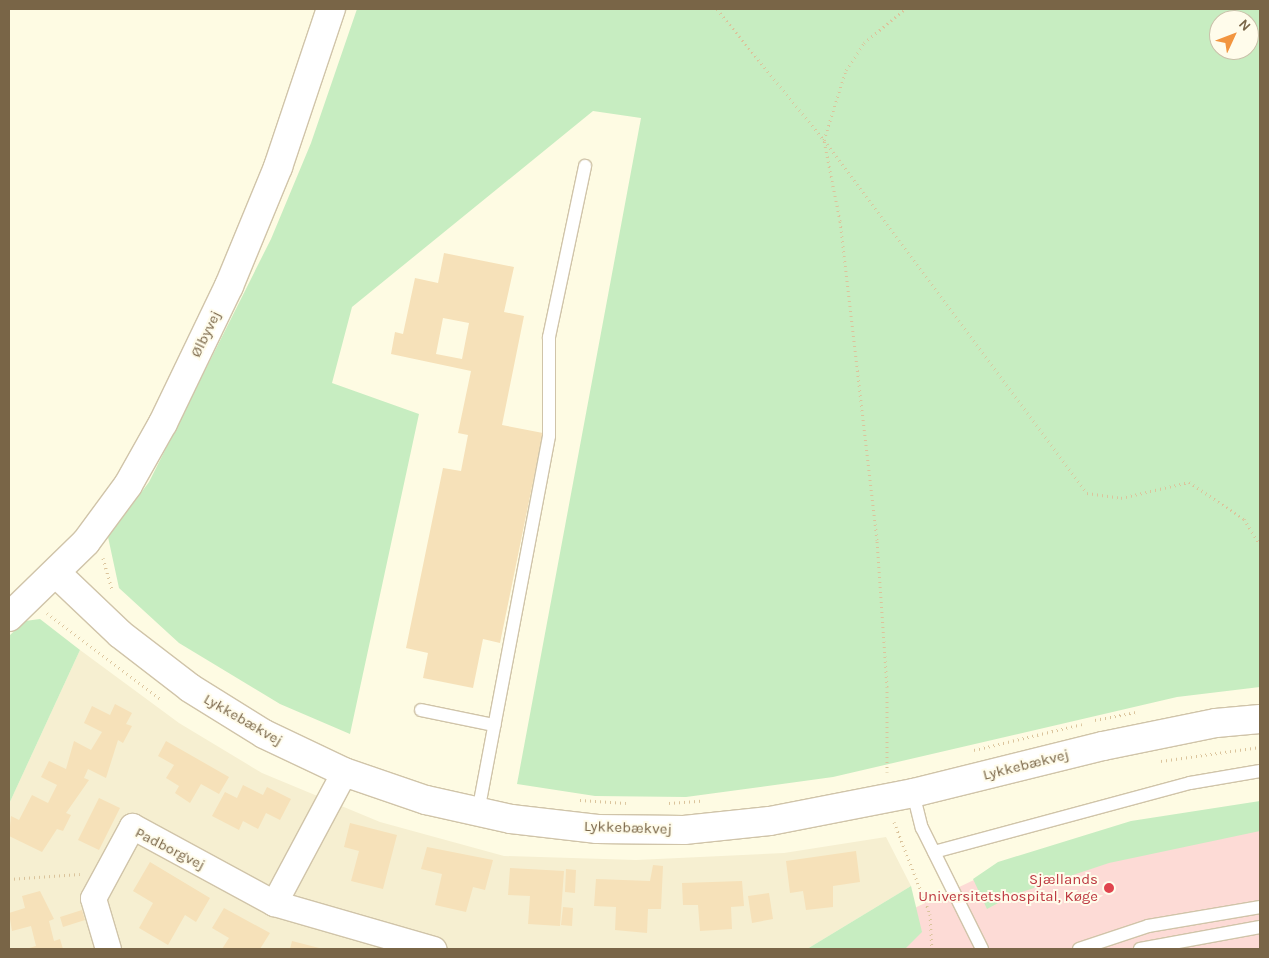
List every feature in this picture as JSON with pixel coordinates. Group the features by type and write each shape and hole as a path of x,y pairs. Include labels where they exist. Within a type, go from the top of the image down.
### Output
{"street":[{"name":"Ølbyvej","path":"9,617 86,542 128,485 163,423 229,286 278,167 330,9"},
{"name":"Lykkebækvej","path":"56,573 120,634 190,688 264,734 344,772 478,812 597,829 684,830 905,805 1103,746 1216,723 1260,719"},
{"path":"274,903 344,772"},
{"name":"Padborgvej","path":"108,949 93,898 132,826 274,903 433,949"}],"lane":[{"path":"478,812 549,436 549,337 585,166"},
{"path":"421,710 494,725"},
{"path":"934,852 1190,783 1260,771"},
{"path":"905,805 934,852 982,949"},
{"path":"1079,949 1148,926 1260,907"},
{"path":"1140,949 1260,927"}],"path":[{"path":"717,9 824,140 1087,493 1121,498 1189,482 1244,519 1260,545"},
{"path":"905,9 864,43 846,70 824,140 840,221 877,540 888,687 905,805"},
{"path":"86,542 103,556 115,594"},
{"path":"30,598 166,702"},
{"path":"970,751 1142,711"},
{"path":"1157,762 1260,747"},
{"path":"896,770 926,899 932,949"},
{"path":"878,774 905,805"},
{"path":"577,800 635,803"},
{"path":"664,804 710,801"},
{"path":"886,825 905,805"},
{"path":"9,880 86,873 104,878"}],"shaded area":[{"path":"80,650 179,723 262,773 380,822 504,856 636,860 784,853 886,837 911,886 807,949 9,949 9,804"},
{"name":"Sjællands Universitetshospital, Køge","path":"1260,803 1260,949 848,949 904,913 1010,863"}],"green space":[{"path":"357,9 1260,9 1260,687 1177,697 833,777 686,797 595,796 517,784 641,118 593,111 352,307 332,383 419,414 350,734 280,704 179,643 119,588 108,537 149,482 271,239 311,143"},
{"path":"40,619 80,650 9,804 9,636 25,621"},
{"path":"1260,801 1260,831 1109,863 1013,895 987,909 973,879 998,862 1131,821"},
{"path":"911,886 922,932 905,949 807,949"}],"building":[{"path":"444,253 514,267 504,312 524,316 502,425 543,433 500,643 483,639 473,688 423,678 428,653 406,648 443,468 461,471 468,435 458,433 471,371 391,354 395,332 403,334 415,278 438,283","holes":["443,318 469,323 462,359 436,354"]},
{"path":"115,704 132,713 126,724 132,726 123,743 118,740 106,778 88,769 84,778 89,780 66,813 71,815 63,831 57,829 42,852 9,836 11,816 19,820 32,795 48,803 57,785 41,777 49,761 66,769 74,741 91,750 102,732 84,723 92,706 110,715"},
{"path":"166,741 229,777 219,794 201,784 190,803 175,793 179,786 166,778 174,765 158,756"},
{"path":"243,785 263,795 267,787 291,799 280,820 266,813 258,829 243,821 239,830 212,816 225,792 237,798"},
{"path":"99,798 120,808 99,850 78,840"},
{"path":"350,823 397,835 383,889 351,881 359,851 344,847"},
{"path":"427,847 493,860 485,890 473,887 466,912 435,905 442,874 421,869"},
{"path":"856,851 860,882 833,886 833,907 806,910 803,891 790,893 786,861"},
{"path":"150,862 210,898 196,922 185,915 168,945 139,928 153,903 133,891"},
{"path":"653,865 663,866 661,909 648,909 647,933 615,930 616,907 594,906 596,879 650,881"},
{"path":"510,868 564,871 560,926 528,924 530,896 508,895"},
{"path":"566,869 576,870 575,893 565,892"},
{"path":"742,881 744,906 731,907 732,929 700,931 698,905 683,905 682,883"},
{"path":"40,891 54,919 49,921 54,941 60,939 63,949 26,949 36,946 31,926 12,931 9,913 25,908 22,896"},
{"path":"769,893 773,919 752,923 748,896"},
{"path":"563,907 573,908 572,926 561,925"},
{"path":"224,908 270,933 260,949 222,949 229,938 212,928"},
{"path":"82,910 85,920 63,927 60,917"},
{"path":"292,941 323,949 290,949"}],"place":[{"name":"Sjællands Universitetshospital, Køge","path":"1109,888"}]}
